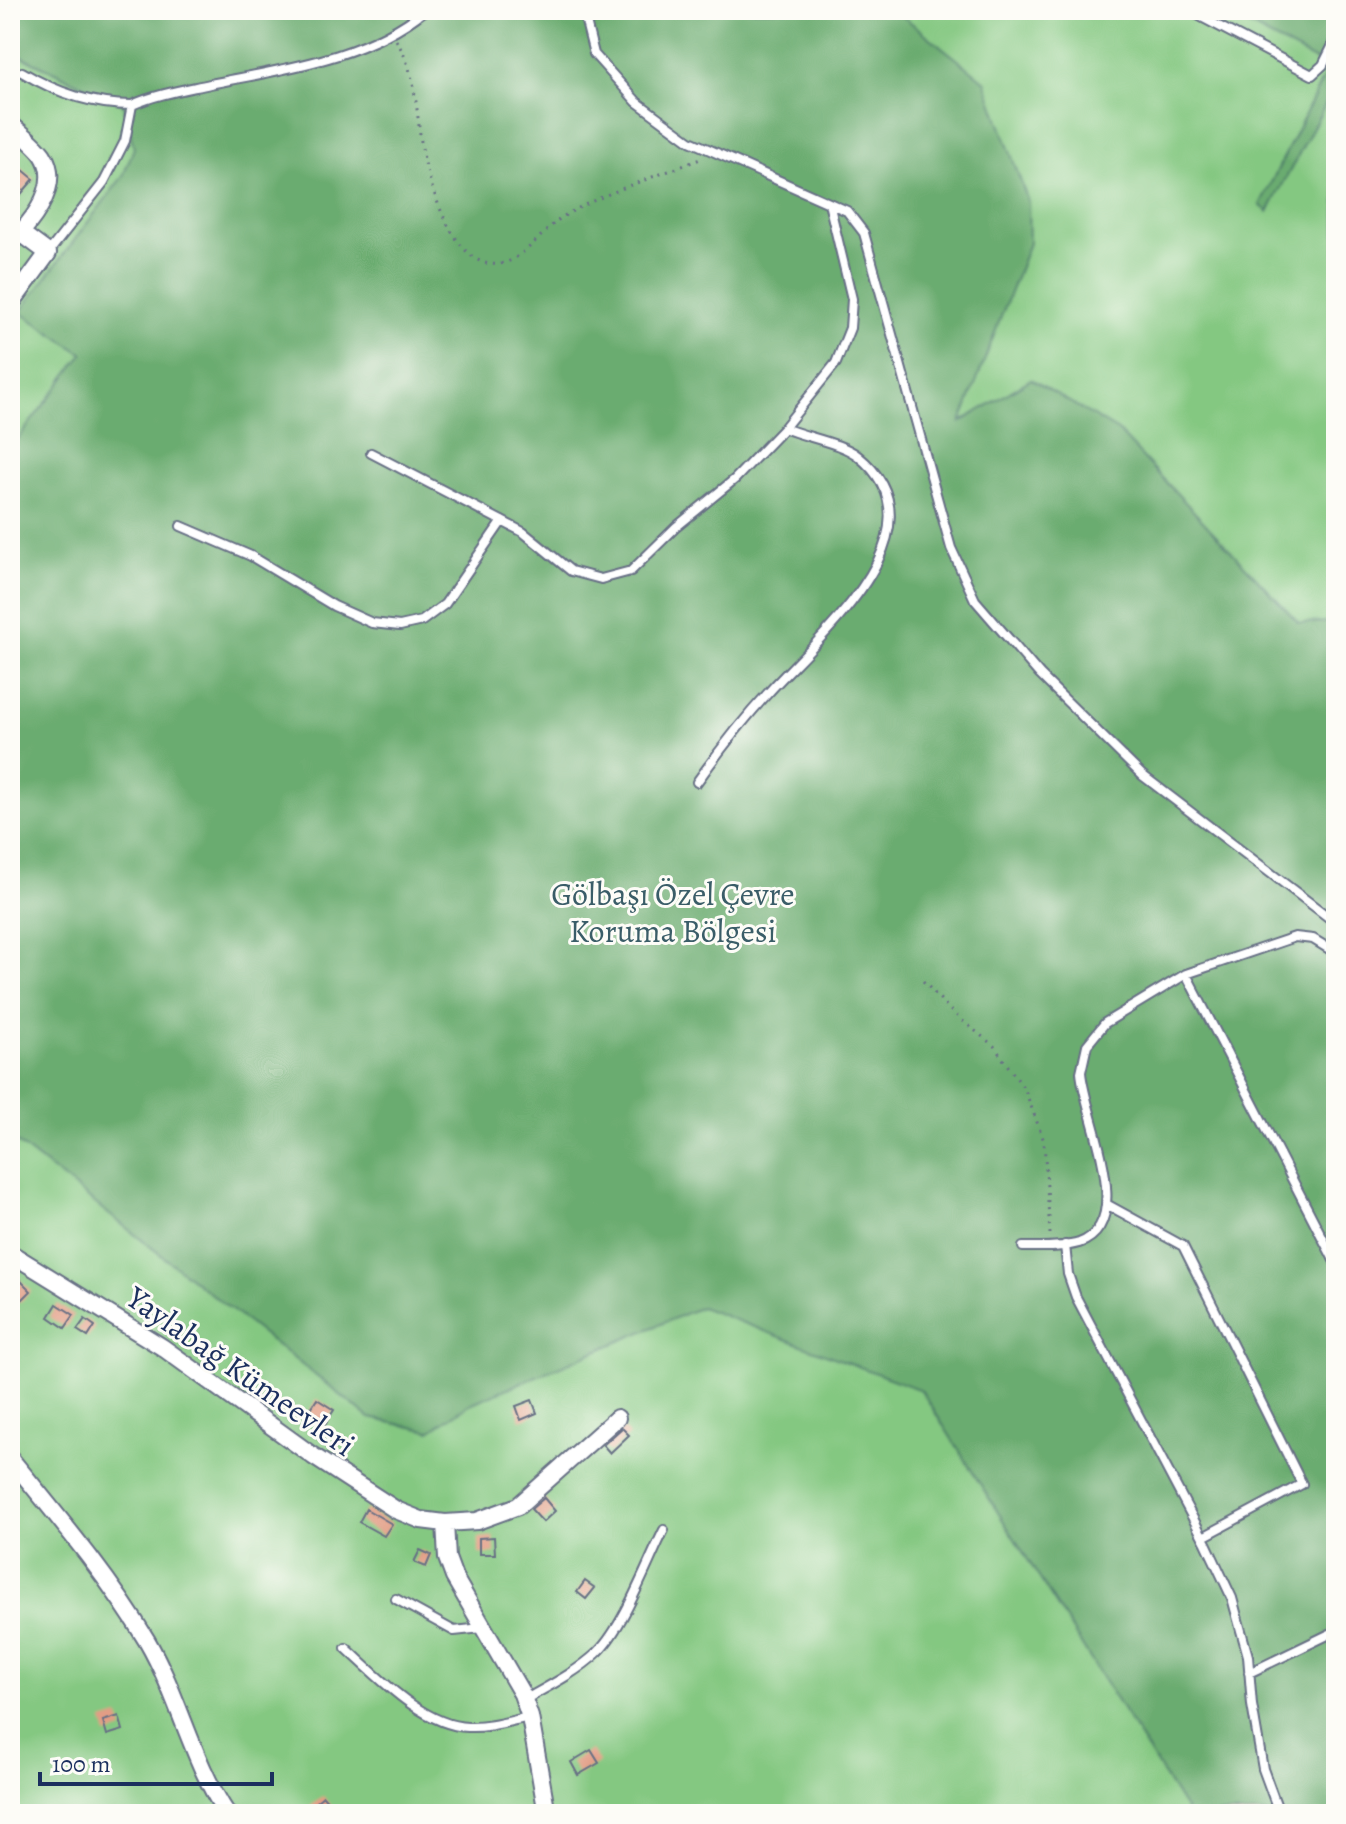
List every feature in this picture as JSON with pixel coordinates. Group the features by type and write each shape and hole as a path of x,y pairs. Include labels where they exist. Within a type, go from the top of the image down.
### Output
{"street":[{"path":"10,124 42,155 49,179 44,201 16,239 48,253 10,305"},
{"name":"Yaylabağ Kümeevleri","path":"10,1253 162,1347 286,1438 408,1516 445,1523 477,1521 518,1506 617,1418"},
{"path":"10,1458 87,1553 146,1641 227,1814"},
{"path":"445,1523 447,1558 454,1577 524,1700 530,1717 547,1814"}],"lane":[{"path":"22,72 46,87 106,105 132,105 171,92 299,65 369,46 425,10"},
{"path":"583,10 594,54 637,102 690,141 847,211 864,233 951,548 975,600 1040,675 1142,775 1336,923"},
{"path":"1188,10 1312,75 1319,71 1336,39"},
{"path":"48,253 104,182 125,141 132,105"},
{"path":"371,453 523,532 571,571 592,578 619,576 641,564 676,527 735,479 784,428 836,363 850,328 850,285 829,203"},
{"path":"697,782 759,703 855,599 876,563 890,523 887,501 878,480 857,455 784,428"},
{"path":"181,526 251,556 334,606 372,623 400,626 422,621 445,604 502,521"},
{"path":"1023,1247 1080,1242 1096,1231 1108,1205 1107,1186 1081,1082 1084,1053 1092,1036 1105,1023 1186,974 1295,937 1313,939 1335,949"},
{"path":"1186,974 1336,1264"},
{"path":"1108,1205 1183,1246 1302,1484 1203,1537"},
{"path":"1065,1245 1068,1274 1076,1297 1232,1598 1248,1656 1263,1769 1277,1807"},
{"path":"524,1700 562,1678 598,1651 615,1627 664,1530"},
{"path":"396,1599 454,1631 483,1628"},
{"path":"1249,1673 1336,1631"},
{"path":"346,1648 425,1713 446,1723 479,1727 530,1717"}],"path":[{"path":"392,33 406,58 415,87 424,160 436,203 464,250 482,262 498,264 514,259 536,243 551,225 575,209 701,159 709,150"},
{"path":"923,981 953,1013 994,1046 1016,1074 1029,1098 1039,1124 1046,1159 1050,1246"}],"green space":[{"name":"Gölbaşı Özel Çevre Koruma Bölgesi","path":"10,10 1336,10 1336,1814 10,1814"},
{"name":"Gölbaşı Özel Çevre Koruma Bölgesi","path":"10,10 895,10 985,81 1028,202 1029,243 961,422 1031,379 1118,431 1299,623 1336,622 1336,1814 1188,1814 921,1390 701,1307 470,1404 430,1431 370,1418 10,1137 10,449 83,354 20,312 123,176 134,148 123,104 10,51"},
{"path":"1220,10 1336,10 1336,17 1329,45 1316,61"},
{"path":"1336,52 1336,84 1268,212 1260,205"}],"building":[{"path":"10,159 34,179 10,207"},
{"path":"19,1279 31,1291 19,1303 10,1294 10,1288"},
{"path":"57,1304 74,1315 65,1328 49,1317"},
{"path":"85,1319 95,1326 88,1337 77,1330"},
{"path":"317,1399 334,1410 325,1424 308,1413"},
{"path":"532,1400 537,1413 521,1420 516,1406"},
{"path":"622,1428 629,1435 610,1453 603,1445"},
{"path":"544,1498 555,1511 543,1522 531,1509"},
{"path":"366,1509 392,1524 384,1536 359,1522"},
{"path":"494,1537 495,1554 479,1554 479,1538"},
{"path":"420,1550 431,1555 426,1567 414,1562"},
{"path":"585,1581 595,1588 586,1599 577,1592"},
{"path":"119,1716 123,1730 107,1735 103,1721"},
{"path":"591,1750 599,1763 578,1775 571,1762"},
{"path":"323,1796 339,1814 316,1814 310,1807"}]}
